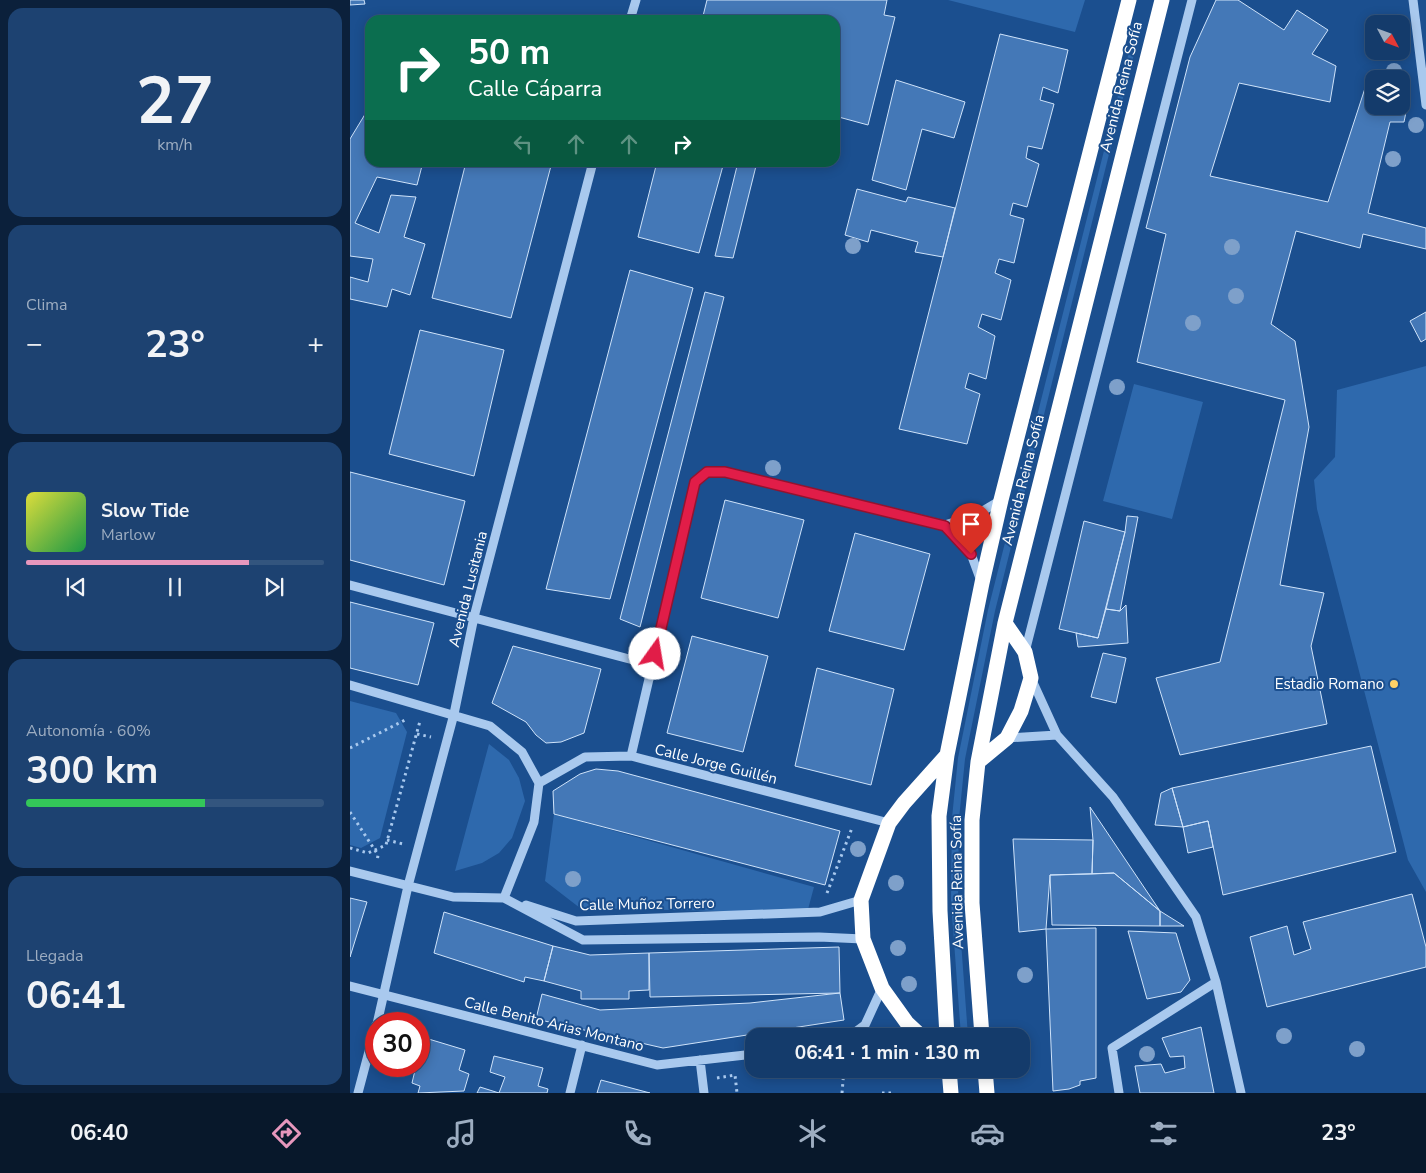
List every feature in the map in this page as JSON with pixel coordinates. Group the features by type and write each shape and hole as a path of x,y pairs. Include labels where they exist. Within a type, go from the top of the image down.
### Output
{"highway":[{"name":"Avenida Reina Sofía","path":"947,1028 940,911 940,816 947,755 1001,500 1129,0"},
{"name":"Avenida Reina Sofía","path":"981,1028 972,903 972,820 978,762 1005,623 1162,0"},
{"path":"978,762 1007,738 1021,710 1031,678 1025,652 1005,623"},
{"path":"913,1028 882,988 863,939 861,900 890,823 904,803 947,755"},
{"path":"951,1078 952,1093"},
{"path":"986,1078 987,1093"}],"street":[{"path":"632,15 636,0"},
{"path":"1025,652 1192,0"},
{"path":"1414,0 1421,28 1426,105"},
{"name":"Avenida Lusitania","path":"380,1012 408,886 454,714 474,617 592,167"},
{"path":"631,756 695,482 707,472 725,472 945,526 976,515 1001,500"},
{"path":"945,526 971,554 982,584"},
{"path":"350,585 652,664"},
{"path":"1031,678 1057,735 1113,796 1196,917 1216,982 1241,1093"},
{"path":"350,685 490,726 522,752 538,783 534,822 504,898 453,897 350,871"},
{"path":"1007,738 1057,735"},
{"name":"Calle Jorge Guillén","path":"538,783 585,757 631,756 890,823"},
{"name":"Calle Muñoz Torrero","path":"504,898 576,921 820,912 861,900"},
{"name":"Calle Muñoz Torrero","path":"504,898 583,940 819,937 863,939"},
{"path":"1119,1093 1112,1048 1216,982"},
{"name":"Calle Benito Arias Montano","path":"350,986 657,1065 745,1055"},
{"path":"861,1028 865,1025 882,988"},
{"path":"570,1093 582,1045"},
{"path":"700,1060 704,1093"},
{"name":"Avenida Lusitania","path":"358,1093 365,1067"}],"path":[{"path":"350,748 416,715 419,704"},
{"path":"350,848 368,853 386,845 420,721 416,715"},
{"path":"350,812 375,850"},
{"path":"820,912 857,815"},
{"path":"714,1079 735,1075 737,1093"},
{"path":"842,1093 843,1078"},
{"path":"882,1093 891,1093"}],"shaded area":[{"path":"948,0 1085,0 1075,32"},
{"path":"1135,28 1140,30 995,611 965,759 959,819 958,901 967,1028 960,1028 951,901 952,818 958,758 988,610"},
{"name":"Estadio Romano","path":"1426,366 1426,892 1408,860 1317,509 1314,480 1335,457 1337,390"},
{"path":"1134,384 1203,402 1172,519 1103,501"},
{"path":"350,701 396,713 407,732 380,838 361,848 350,845"},
{"path":"489,744 509,760 519,778 525,801 512,838 499,853 482,863 455,871"},
{"path":"554,814 814,887 807,913 580,908 545,881"}],"building":[{"path":"350,0 364,0 365,4 350,5"},
{"path":"707,0 887,0 884,15 895,17 868,125 840,117 840,15 703,15"},
{"path":"1216,0 1238,0 1284,30 1297,10 1328,30 1312,54 1336,66 1330,102 1239,83 1210,176 1328,202 1365,88 1365,115 1405,115 1404,122 1390,122 1368,213 1426,228 1426,249 1363,234 1360,248 1296,231 1271,324 1295,341 1309,427 1280,585 1324,593 1311,646 1327,724 1180,755 1156,678 1220,662 1285,400 1137,362 1166,234 1146,228 1190,57"},
{"path":"1000,34 1068,50 1058,93 1043,87 1040,100 1054,104 1042,149 1028,146 1026,158 1039,164 1027,207 1013,203 1010,215 1024,219 1014,263 999,259 995,273 1011,280 1001,320 982,314 978,327 995,336 986,379 969,373 965,388 980,394 967,444 899,429"},
{"path":"896,80 965,102 954,138 922,129 906,190 872,180"},
{"path":"365,114 365,167 422,167 417,185 377,177 355,223 379,233 391,195 416,197 404,237 425,244 410,295 392,289 387,307 350,299 350,277 368,282 373,259 350,256 350,139"},
{"path":"465,167 551,167 511,318 432,298"},
{"path":"656,167 723,167 699,253 638,237"},
{"path":"737,167 756,167 733,258 715,256"},
{"path":"857,189 906,202 908,197 955,208 943,257 915,252 918,242 871,230 868,242 845,235"},
{"path":"630,270 693,288 610,599 546,589"},
{"path":"705,292 724,297 640,627 620,619"},
{"path":"1426,312 1426,339 1421,342 1410,321"},
{"path":"420,330 504,350 474,476 389,454"},
{"path":"350,472 465,501 444,585 350,560"},
{"path":"725,500 804,520 778,618 701,598"},
{"path":"1127,516 1138,517 1120,611 1106,609 1125,532"},
{"path":"1084,521 1125,532 1098,638 1059,629"},
{"path":"855,533 930,554 904,650 829,631"},
{"path":"350,602 434,623 418,685 350,668"},
{"path":"1126,605 1128,643 1078,647 1076,633 1098,638 1106,609 1120,611"},
{"path":"692,636 768,656 743,752 667,733"},
{"path":"513,646 601,669 584,733 561,742 546,743 536,735 526,722 492,703"},
{"path":"1103,653 1126,658 1116,703 1091,697"},
{"path":"817,668 894,689 871,785 795,766"},
{"path":"1371,746 1396,852 1223,895 1208,821 1183,827 1172,788"},
{"path":"596,769 618,771 840,831 825,885 554,814 553,791 580,774"},
{"path":"1172,788 1183,827 1155,825 1161,793"},
{"path":"1090,807 1160,911 1114,873 1092,874 1093,840"},
{"path":"1208,821 1213,847 1188,853 1183,827"},
{"path":"1013,839 1093,840 1092,874 1050,875 1046,929 1019,932"},
{"path":"1114,873 1160,911 1160,926 1052,925 1050,875"},
{"path":"1412,894 1426,947 1426,967 1267,1007 1250,937 1287,926 1294,955 1311,949 1303,922"},
{"path":"350,898 367,902 350,957"},
{"path":"1160,911 1184,926 1160,926"},
{"path":"444,912 553,946 544,981 525,977 524,982 434,953"},
{"path":"1096,928 1096,1078 1080,1081 1080,1085 1069,1089 1053,1091 1046,929"},
{"path":"1128,931 1176,933 1190,980 1181,992 1147,999"},
{"path":"553,946 590,955 649,953 649,990 629,991 629,999 581,999 581,991 544,981"},
{"path":"839,947 840,993 650,997 649,953"},
{"path":"840,993 844,1020 792,1028 745,1028 745,1035 663,1048 536,1019 542,994 600,1010 750,1003"},
{"path":"1201,1027 1214,1093 1140,1093 1135,1066 1161,1064 1165,1073 1185,1068 1184,1056 1170,1057 1162,1038"},
{"path":"430,1039 465,1050 459,1070 469,1074 464,1091 418,1093 420,1086 412,1083 413,1077 430,1077"},
{"path":"494,1056 543,1068 538,1086 548,1089 547,1093 499,1093 505,1077 490,1072"},
{"path":"601,1080 650,1093 597,1093"},
{"path":"480,1087 499,1093 477,1093"}],"place":[{"name":"Estadio Romano","path":"1394,684"}],"route":[{"path":"655,654 695,482 707,472 725,472 945,526 971,554"}]}
